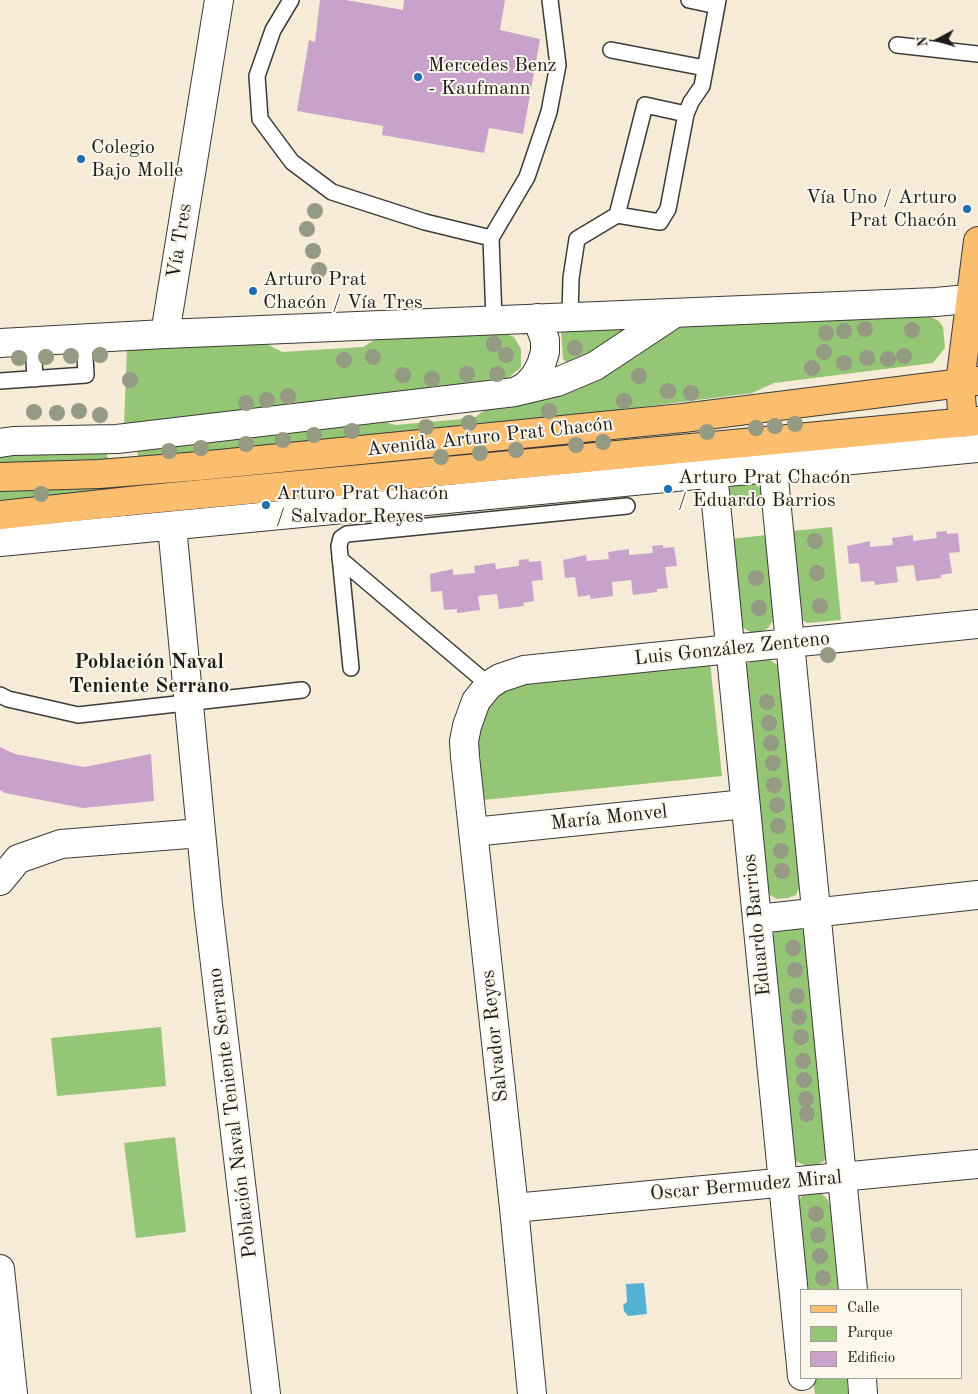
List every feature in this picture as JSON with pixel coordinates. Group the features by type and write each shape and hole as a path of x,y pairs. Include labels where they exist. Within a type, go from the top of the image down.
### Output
{"main road":[{"path":"971,435 969,382 978,241"},
{"name":"Avenida Arturo Prat Chacón","path":"0,477 108,473 208,465 682,418 969,382"},
{"name":"Avenida Arturo Prat Chacón","path":"0,515 149,499 971,435"}],"street":[{"name":"Vía Tres","path":"165,334 219,0"},
{"path":"0,343 165,334 936,302 974,298"},
{"name":"Avenida Arturo Prat Chacón","path":"0,443 13,441 117,440 515,392 557,382 595,366 677,312"},
{"name":"Avenida Arturo Prat Chacón","path":"515,392 530,381 541,365 545,352 545,340 537,318"},
{"path":"0,542 773,468 971,435"},
{"path":"773,468 853,1289"},
{"name":"Eduardo Barrios","path":"713,473 800,1355"},
{"name":"Población Naval Teniente Serrano","path":"172,526 200,833 266,1394"},
{"name":"Luis González Zenteno","path":"489,685 512,673 524,670 978,624"},
{"name":"Salvador Reyes","path":"489,685 476,701 471,711 464,741 532,1394"},
{"name":"María Monvel","path":"473,832 745,804"},
{"path":"0,881 18,859 61,844 200,833"},
{"path":"757,919 978,895"},
{"name":"Oscar Bermudez Miral","path":"514,1208 978,1164"},
{"path":"0,1269 13,1394"},
{"name":"Eduardo Barrios","path":"802,1379 804,1394"},
{"path":"862,1379 863,1394"}],"lane":[{"path":"291,0 273,30 258,76 260,119 292,162 332,192 425,222 491,238"},
{"path":"494,320 491,238 527,177 549,112 558,65 550,0"},
{"path":"570,317 571,278 577,240 617,215 660,222 668,209 686,114 691,102 702,86 717,3 689,0"},
{"path":"897,45 978,54"},
{"path":"611,50 705,68"},
{"path":"617,215 645,105 686,114"},
{"path":"0,381 86,376 84,338"},
{"path":"33,341 35,379"},
{"path":"351,668 339,546 342,538 347,534 626,506"},
{"path":"340,559 489,685"},
{"path":"0,695 8,699 78,715 302,690"}],"green space":[{"path":"927,315 939,321 943,327 945,348 933,363 774,383 752,393 618,410 139,460 137,450 380,420 395,425 474,418 490,406 675,326"},
{"path":"622,326 622,332 572,367 563,359 561,330"},
{"path":"502,332 514,337 521,349 521,367 506,380 124,426 127,348 263,342 282,352 363,347 379,337"},
{"path":"0,452 107,453 108,464 0,468"},
{"path":"133,482 134,490 0,500 0,488"},
{"path":"753,482 762,490 762,504 728,508 726,493 732,484"},
{"path":"832,527 841,620 807,623 801,619 792,531"},
{"path":"767,535 774,620 767,629 758,633 750,632 742,627 738,620 730,539"},
{"path":"764,657 779,666 800,886 796,895 777,899 763,888 744,672 747,664 754,659"},
{"path":"710,662 722,776 483,800 476,735 482,710 498,693 521,682"},
{"path":"798,926 806,933 827,1152 824,1161 816,1165 805,1165 797,1162 791,1155 772,939 775,930"},
{"path":"161,1027 166,1086 57,1096 51,1038"},
{"path":"175,1137 186,1232 136,1238 124,1143"},
{"path":"820,1192 828,1200 838,1289 804,1289 797,1204 803,1194"},
{"path":"813,1379 847,1379 848,1394 815,1394"}],"water":[{"path":"644,1283 647,1314 628,1316 624,1311 623,1305 627,1302 626,1284"}],"building":[{"name":"Mercedes Benz - Kaufmann","path":"320,0 346,0 403,10 404,0 505,0 500,30 540,39 523,134 489,128 484,153 382,135 383,126 297,111 309,40 315,42"},
{"path":"947,531 947,534 958,533 960,552 949,553 952,573 941,575 941,578 916,581 914,565 896,567 898,582 875,585 874,581 861,582 859,563 849,564 847,546 870,541 870,547 893,545 892,538 913,535 913,541 937,538 936,532"},
{"path":"663,545 663,548 674,547 677,566 665,567 668,588 657,589 657,592 633,595 631,580 612,582 613,596 591,599 590,595 578,597 575,577 565,578 563,560 586,555 587,561 609,559 608,552 629,549 629,555 653,553 652,546"},
{"path":"529,559 529,562 541,561 543,580 532,581 534,601 523,603 524,606 499,609 497,594 478,596 480,610 457,613 457,609 444,610 442,591 431,592 430,574 453,569 453,575 475,573 474,566 495,563 496,569 519,566 519,560"},
{"path":"0,747 15,754 84,767 151,754 154,801 83,808 5,793 0,790"}],"place":[{"name":"Mercedes Benz - Kaufmann","path":"418,77"},
{"name":"Colegio Bajo Molle","path":"81,159"},
{"name":"Vía Uno / Arturo Prat Chacón","path":"967,209"},
{"name":"Arturo Prat Chacón / Vía Tres","path":"253,291"},
{"name":"Arturo Prat Chacón / Eduardo Barrios","path":"668,489"},
{"name":"Arturo Prat Chacón / Salvador Reyes","path":"266,505"}],"district":[{"name":"Población Naval Teniente Serrano","path":"149,674"}]}
